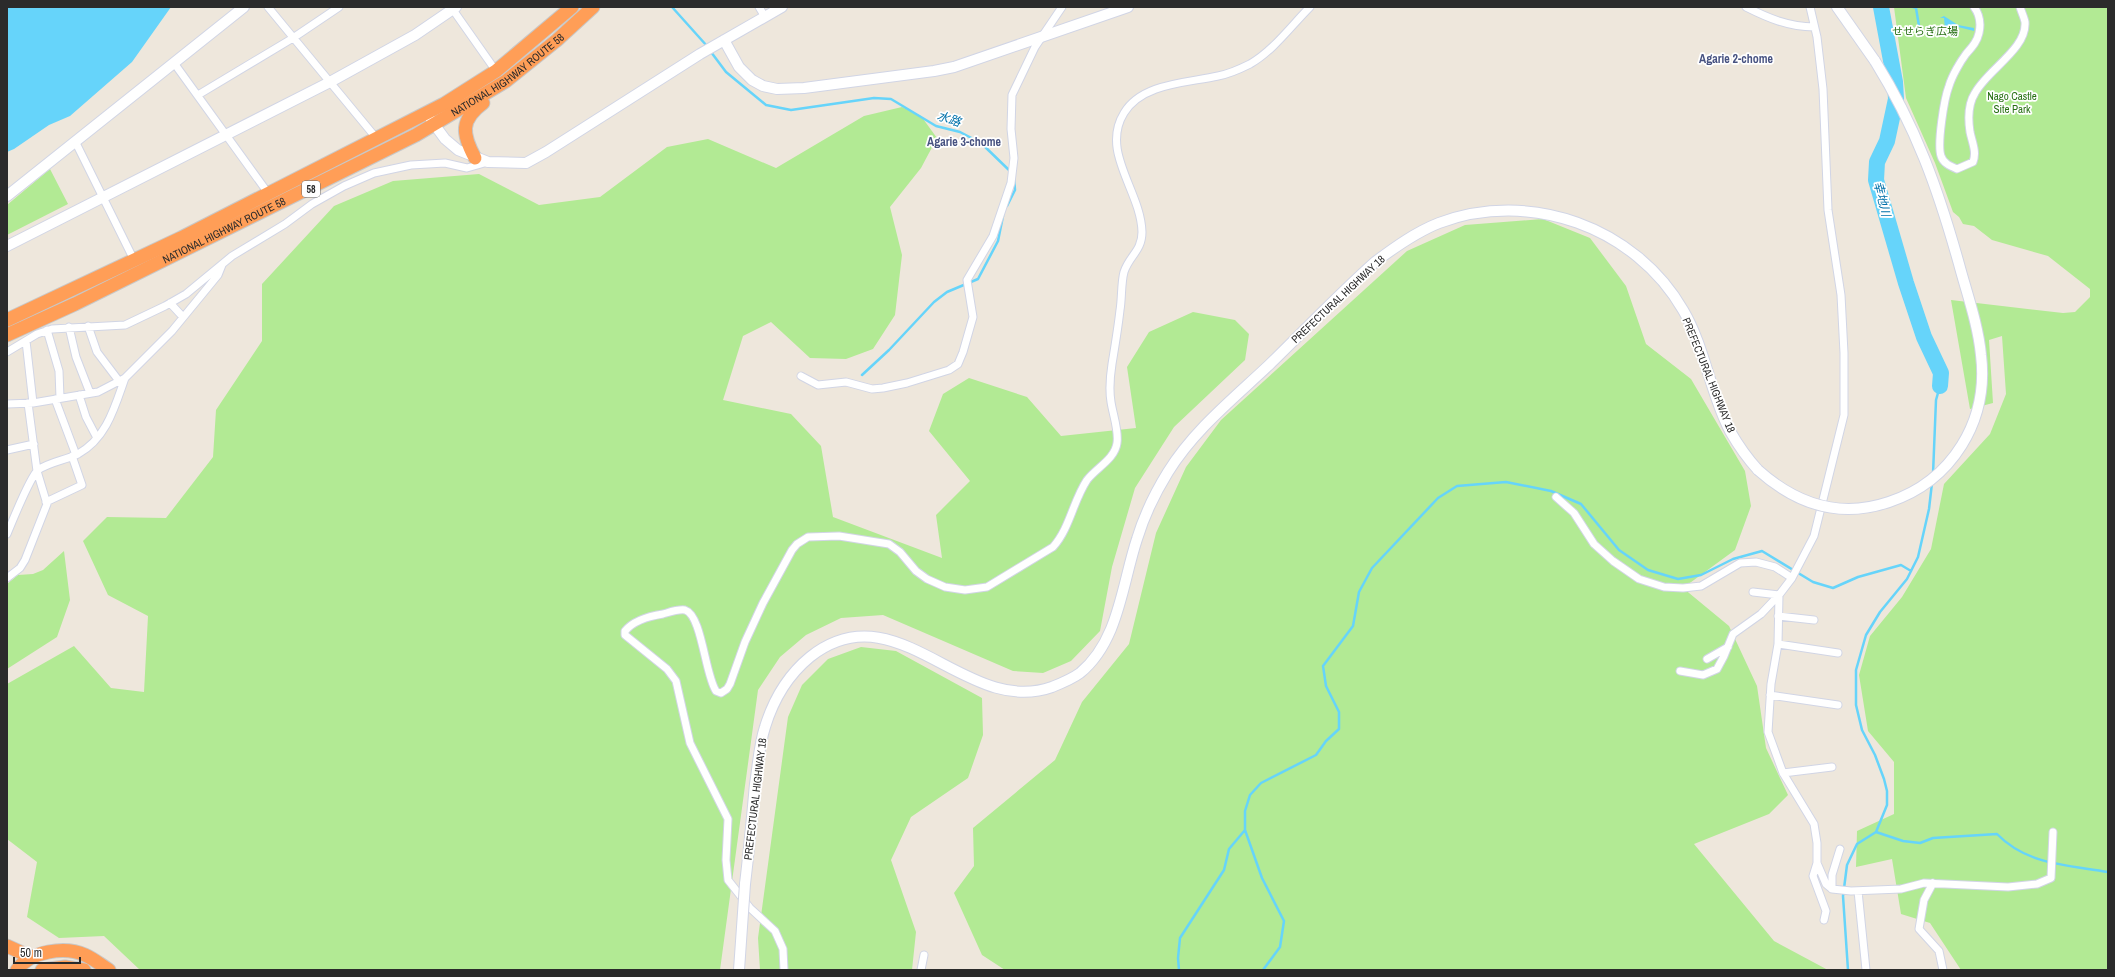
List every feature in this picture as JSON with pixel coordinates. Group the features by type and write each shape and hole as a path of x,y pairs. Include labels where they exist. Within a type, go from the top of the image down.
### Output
{"highway":[{"name":"NATIONAL HIGHWAY ROUTE 58","path":"7,320 134,260 427,113 496,71 572,7"},
{"name":"NATIONAL HIGHWAY ROUTE 58","path":"7,335 75,304 387,151 434,125 506,81 557,40 593,7"},
{"path":"475,158 465,137 467,122 472,111 494,94 506,81"},
{"path":"7,946 31,956 54,952 73,952 84,954 109,970"},
{"path":"17,970 31,956"},
{"path":"7,965 8,970"},
{"path":"42,970 65,967 84,970"}],"main road":[{"path":"7,196 75,141 126,103 244,7"},
{"path":"427,113 445,139 458,150 488,162 515,164 526,163 700,54 782,7"},
{"path":"720,42 739,67 752,80 763,86 790,89 934,71 974,61 1128,7"},
{"name":"PREFECTURAL HIGHWAY 18","path":"739,970 758,760 764,729 779,695 799,667 827,646 841,641 867,636 884,638 912,648 995,688 1020,692 1033,692 1065,682 1080,673 1091,662 1104,642 1116,615 1137,537 1161,484 1182,452 1199,431 1367,269 1390,251 1430,227 1453,219 1483,212 1500,210 1540,212 1573,220 1607,236 1630,250 1649,265 1684,311 1699,346 1729,430 1740,447 1758,470 1788,493 1819,505 1851,509 1882,504 1916,490 1941,472 1960,450 1976,413 1982,380 1981,350 1946,219 1918,139 1875,61 1837,7"},
{"path":"7,246 227,136 330,82 409,38 453,8"}],"street":[{"path":"268,7 377,139"},
{"path":"198,95 293,38 339,7"},
{"path":"759,7 764,17"},
{"path":"801,376 818,385 846,382 872,389 907,383 949,370 958,364 973,317 967,280 993,236 1011,183 1014,158 1011,129 1012,95 1039,39 1062,7"},
{"path":"784,970 783,949 775,931 750,908 728,880 726,860 728,819 690,743 676,681 666,670 625,635 624,630 636,622 656,615 683,610 687,611 694,620 702,641 710,681 716,691 721,693 727,689 730,684 745,642 762,603 788,557 803,539 824,535 889,544 894,546 912,567 926,579 945,587 965,590 986,587 1053,547 1069,523 1082,489 1094,471 1114,451 1117,442 1110,391 1112,365 1117,341 1123,277 1137,252 1142,231 1133,196 1117,152 1116,128 1125,111 1137,99 1156,89 1219,76 1251,63 1262,56 1310,7"},
{"path":"1746,7 1771,19 1800,27 1814,27"},
{"path":"1680,671 1703,675 1717,669 1733,634 1760,614 1779,595 1792,577 1816,526 1844,415 1845,392 1842,302 1828,210 1823,89 1817,37 1810,7"},
{"path":"1974,7 1980,21 1977,41 1965,55 1948,86 1939,145 1941,157 1947,164 1957,169 1967,166 1973,162 1975,156 1969,117 1973,95 1982,80 2017,46 2023,34 2025,22 2020,7"},
{"path":"453,8 496,71"},
{"path":"174,63 268,193"},
{"path":"75,141 134,260"},
{"path":"7,352 46,330 69,327 125,325 186,294 223,262 285,224 312,204 344,186 374,173 411,165 445,163 467,168 488,162"},
{"path":"7,404 30,403 98,392 122,379 172,331 218,275 223,262"},
{"path":"170,303 183,317"},
{"path":"88,326 97,352 122,379"},
{"path":"69,327 76,357 90,393"},
{"path":"46,330 59,371 57,399 82,485 46,502"},
{"path":"7,578 20,568 25,560 46,504 37,471 30,403 26,341"},
{"path":"7,534 37,471 74,455 97,438 112,417 122,379"},
{"path":"79,395 86,417 97,438"},
{"path":"7,450 34,444"},
{"path":"31,483 42,488"},
{"path":"1556,497 1574,513 1594,544 1612,561 1645,581 1664,587 1683,588 1701,586 1740,563 1756,562 1775,567 1792,577"},
{"path":"1753,592 1779,595"},
{"path":"1779,595 1778,644 1770,695 1768,732 1783,773 1814,824 1817,843 1817,863 1813,876 1826,911 1824,920"},
{"path":"1778,616 1814,620"},
{"path":"1778,644 1838,653"},
{"path":"1707,659 1728,647"},
{"path":"1770,695 1838,705"},
{"path":"1783,773 1832,767"},
{"path":"1817,863 1826,884 1835,889 1855,891 1901,889 1924,883 2008,887 2037,884 2051,878 2053,832"},
{"path":"1835,889 1832,875 1840,849"},
{"path":"1933,883 1924,900 1919,930 1939,951 1943,970"},
{"path":"1855,891 1866,970"},
{"path":"921,970 924,955"}],"green space":[{"path":"1894,7 2108,7 2108,970 1961,970 1930,923 1901,914 1892,859 1856,867 1857,831 1894,814 1894,762 1868,731 1859,675 1870,636 1902,597 1931,549 1944,484 1990,434 2006,394 2002,336 1989,340 1993,403 1970,409 1951,300 2063,313 2075,312 2090,297 2090,289 2048,256 1992,240 1974,226 1963,224 1959,217 1953,212 1935,163 1906,98"},
{"path":"902,107 921,116 937,138 921,168 890,207 902,255 895,315 873,349 846,359 810,358 771,322 743,336 723,400 791,414 821,446 833,517 942,558 936,515 970,481 929,431 943,394 969,378 1027,397 1061,436 1136,428 1127,367 1149,332 1193,312 1235,320 1249,334 1245,360 1174,427 1135,488 1112,567 1100,631 1071,661 1043,673 1013,671 883,615 841,618 806,635 780,657 758,690 720,970 140,970 104,936 59,938 27,917 37,862 7,839 7,684 74,646 111,688 144,692 148,616 108,595 83,541 107,517 166,518 213,457 216,410 262,341 262,284 334,206 393,181 479,174 539,205 600,197 667,147 708,139 776,168 864,116"},
{"path":"50,169 68,204 7,235 7,205"},
{"path":"1543,219 1590,238 1626,286 1646,344 1691,379 1745,471 1751,506 1735,550 1683,588 1729,626 1757,686 1766,748 1788,795 1769,814 1694,844 1774,941 1828,970 1005,970 982,955 954,893 974,866 973,828 1055,760 1082,702 1129,644 1156,533 1186,467 1221,420 1407,251 1465,225"},
{"path":"64,551 70,600 57,637 7,669 7,584 18,575 33,574 43,570"},
{"path":"861,647 896,651 982,698 983,735 968,778 911,817 891,860 916,932 912,970 760,970 758,938 788,717 802,685 828,659"}],"water":[{"path":"7,7 171,7 132,62 70,116 49,125 14,149 7,152"},
{"path":"1944,16 1958,25 1974,28 1974,31 1950,25 1949,28 1945,30 1944,18 1940,18"}],"waterway":[{"name":"水路","path":"672,7 707,46"},
{"name":"幸地川","path":"1881,7 1895,82 1896,99 1887,141 1877,162 1876,180 1906,283 1924,337 1941,373 1940,386"},
{"path":"1913,7 1916,8 1919,26"},
{"name":"水路","path":"711,52 726,72 766,105 791,110 874,98 891,99 936,126 960,132 981,143 1011,172"},
{"name":"水路","path":"1007,206 1015,190 1014,177"},
{"name":"水路","path":"862,375 889,350 934,302 947,292 978,279 998,241 1003,216"},
{"path":"1933,474 1936,400 1940,386"},
{"path":"1179,970 1178,958 1180,938 1224,870 1229,849 1245,830 1245,811 1250,795 1261,783 1316,755 1326,741 1339,729 1339,712 1326,686 1323,666 1353,626 1359,592 1372,568 1438,498 1457,486 1506,482 1551,491 1581,504 1619,550 1648,570 1678,579 1701,575 1733,559 1762,551 1813,582 1833,588 1858,577 1901,565 1911,571"},
{"path":"1848,970 1843,896 1847,865 1857,844 1876,832 1887,805 1887,791 1884,779 1875,755 1862,730 1856,705 1856,670 1866,635 1880,612 1907,579 1918,557 1929,509 1932,483"},
{"path":"1245,830 1262,878 1284,921 1280,947 1263,970"},
{"path":"1876,832 1903,841 1920,843 1933,838 1997,834 2021,852 2035,858 2063,865 2108,872"}],"district":[{"name":"Agarie 2-chome","path":"1736,59"},
{"name":"Agarie 3-chome","path":"964,142"}],"park label":[{"name":"せせらぎ広場","path":"1925,31"},
{"name":"Nago Castle Site Park","path":"2012,102"}]}
